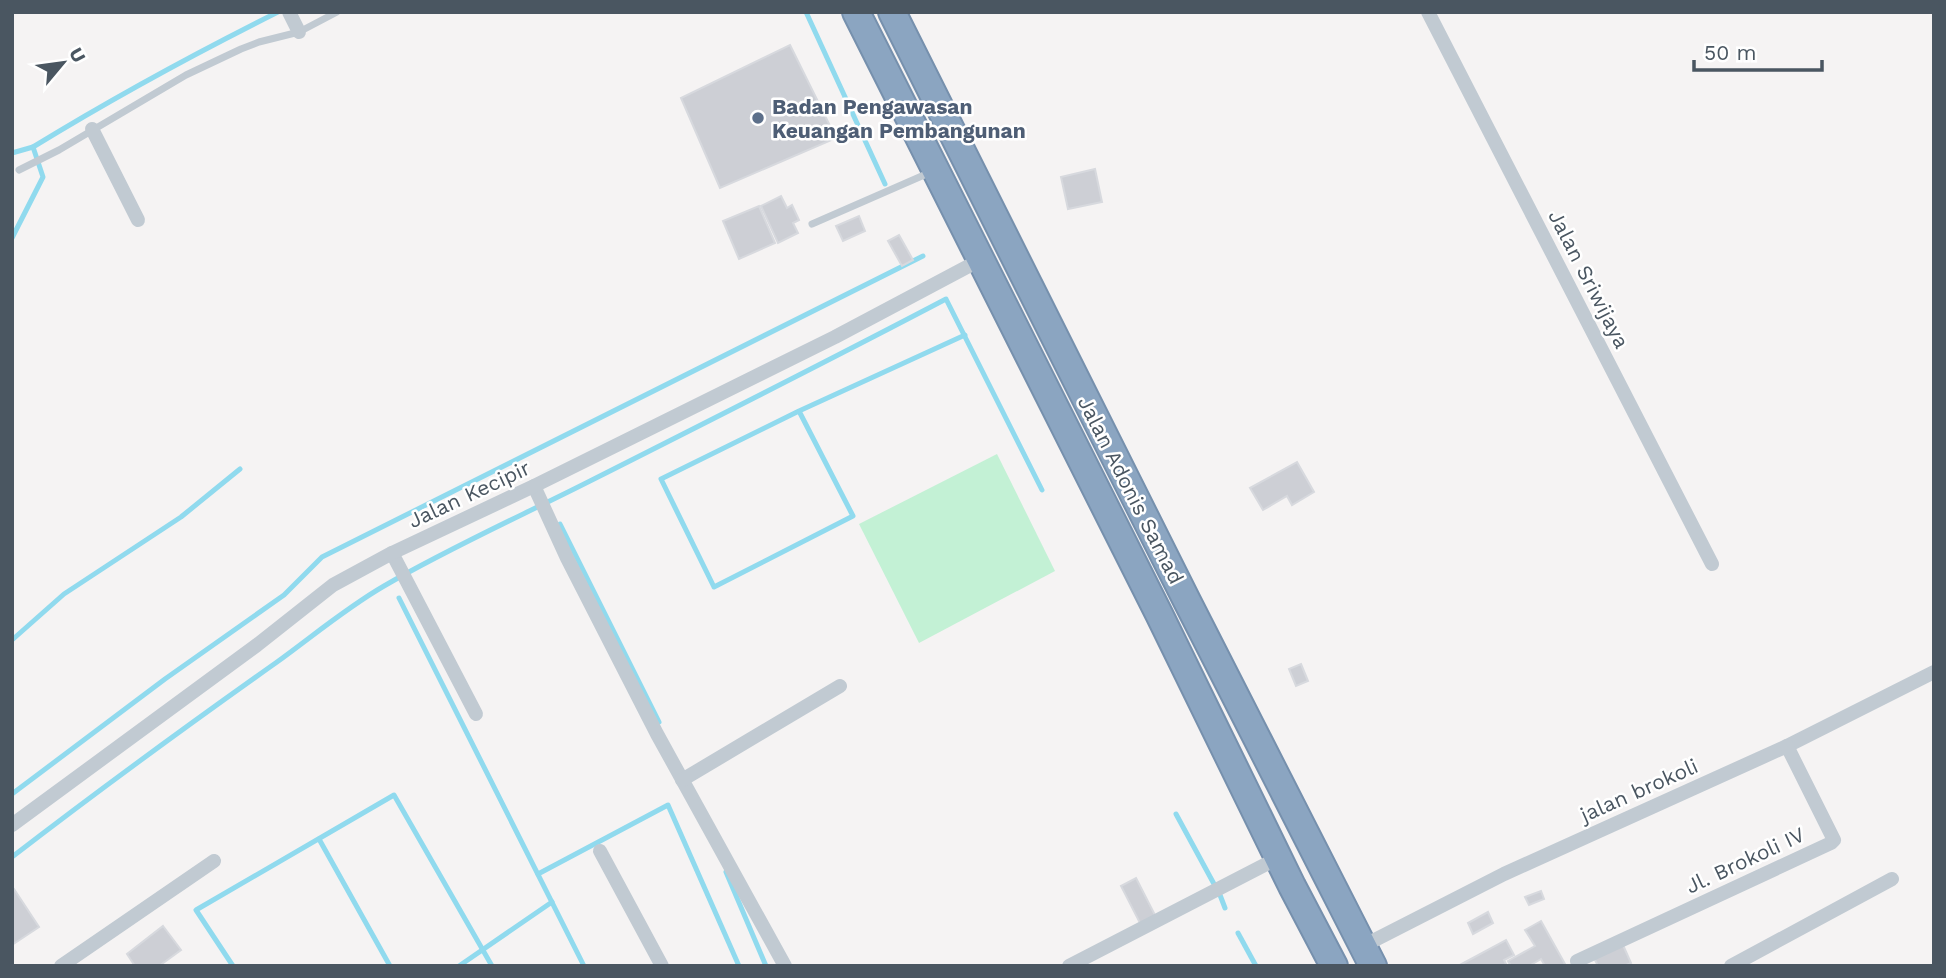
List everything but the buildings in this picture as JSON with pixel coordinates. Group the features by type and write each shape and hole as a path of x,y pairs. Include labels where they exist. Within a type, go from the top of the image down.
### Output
{"highway":[{"path":"856,12 1334,966"},
{"name":"Jalan Adonis Samad","path":"892,12 1368,956"},
{"path":"1159,614 1187,601"}],"street":[{"path":"289,12 299,32"},
{"name":"Jalan Sriwijaya","path":"1428,12 1712,565"},
{"path":"92,129 138,220"},
{"name":"Jalan Kecipir","path":"12,825 257,645 333,584 392,553 537,493 980,260"},
{"path":"537,493 657,734 785,966"},
{"path":"392,553 477,714"},
{"name":"jalan brokoli","path":"1368,956 1504,874 1787,746 1934,673"},
{"path":"682,780 840,685"},
{"name":"Jl. Brokoli IV","path":"1577,961 1832,843 1834,840 1787,746"},
{"path":"600,851 662,966"},
{"path":"1069,966 1278,858"},
{"path":"72,963 214,861"},
{"path":"1731,966 1892,879"}],"lane":[{"path":"19,170 59,150 186,75 259,42 299,32 337,12"},
{"path":"812,225 935,170"}],"green space":[{"path":"997,454 1055,571 919,643 859,524"}],"waterway":[{"path":"12,238 43,177 33,147 154,77 278,12"},
{"path":"806,12 885,184"},
{"path":"12,153 33,147"},
{"path":"12,794 165,679 284,595 322,557 923,256"},
{"path":"12,857 343,613 384,586 946,299 1042,490"},
{"path":"799,411 853,516 714,587 661,479 799,411 965,335"},
{"path":"12,640 64,594 181,517 240,469"},
{"path":"560,524 659,722"},
{"path":"399,598 584,966"},
{"path":"233,966 196,910 394,795 492,966"},
{"path":"538,874 668,805 739,966"},
{"path":"1176,814 1214,884"},
{"path":"319,839 390,966"},
{"path":"726,872 766,966"},
{"path":"1220,895 1225,908"},
{"path":"459,966 552,902"},
{"path":"1238,933 1256,966"}],"place":[{"name":"Badan Pengawasan Keuangan Pembangunan","path":"758,118"}]}
